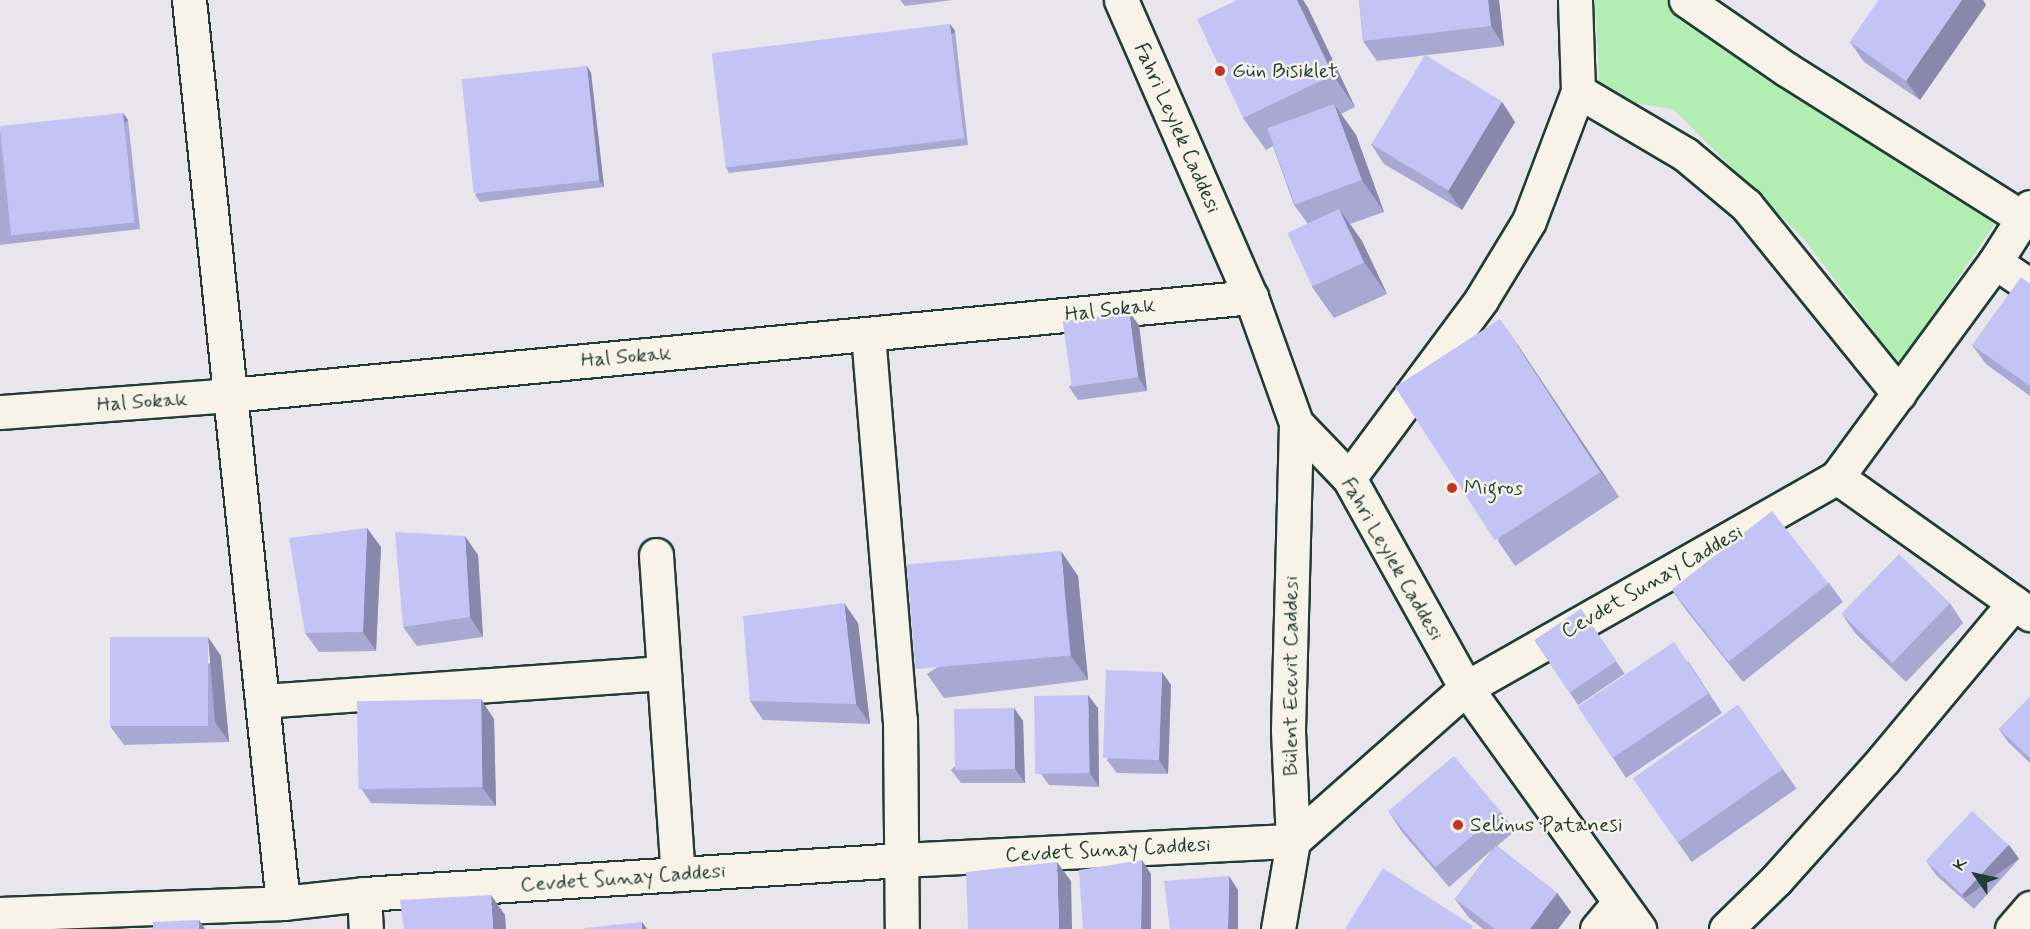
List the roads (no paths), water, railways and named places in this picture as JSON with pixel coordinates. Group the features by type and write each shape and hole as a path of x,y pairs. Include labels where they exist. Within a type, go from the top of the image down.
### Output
{"street":[{"path":"189,0 283,903"},
{"name":"Fahri Leylek Caddesi","path":"1121,0 1251,297 1296,423 1349,478 1466,688 1639,929"},
{"path":"1349,478 1481,300 1529,221 1578,91 1575,0"},
{"path":"1686,0 1786,69 2026,213"},
{"path":"1578,91 1685,154 1746,205 1899,394"},
{"name":"Cevdet Sunay Caddesi","path":"0,914 227,917 283,903 364,894 902,860 1293,841 1466,688 1837,477 1995,262 2026,213"},
{"path":"1995,262 2030,286"},
{"name":"Hal Sokak","path":"0,412 230,395 1251,297"},
{"path":"868,334 900,720 902,929"},
{"name":"Bülent Ecevit Caddesi","path":"1278,929 1293,841 1288,730 1296,423"},
{"path":"1726,929 1776,880 2022,609 1837,477"},
{"path":"656,555 678,874"},
{"path":"262,701 664,673"},
{"path":"364,894 366,929"},
{"path":"1597,929 1620,902"},
{"path":"2012,929 2030,908"}],"place":[{"name":"Gün Bisiklet","path":"1220,71"},
{"name":"Migros","path":"1452,488"},
{"name":"Selinus Patanesi","path":"1458,825"}]}
